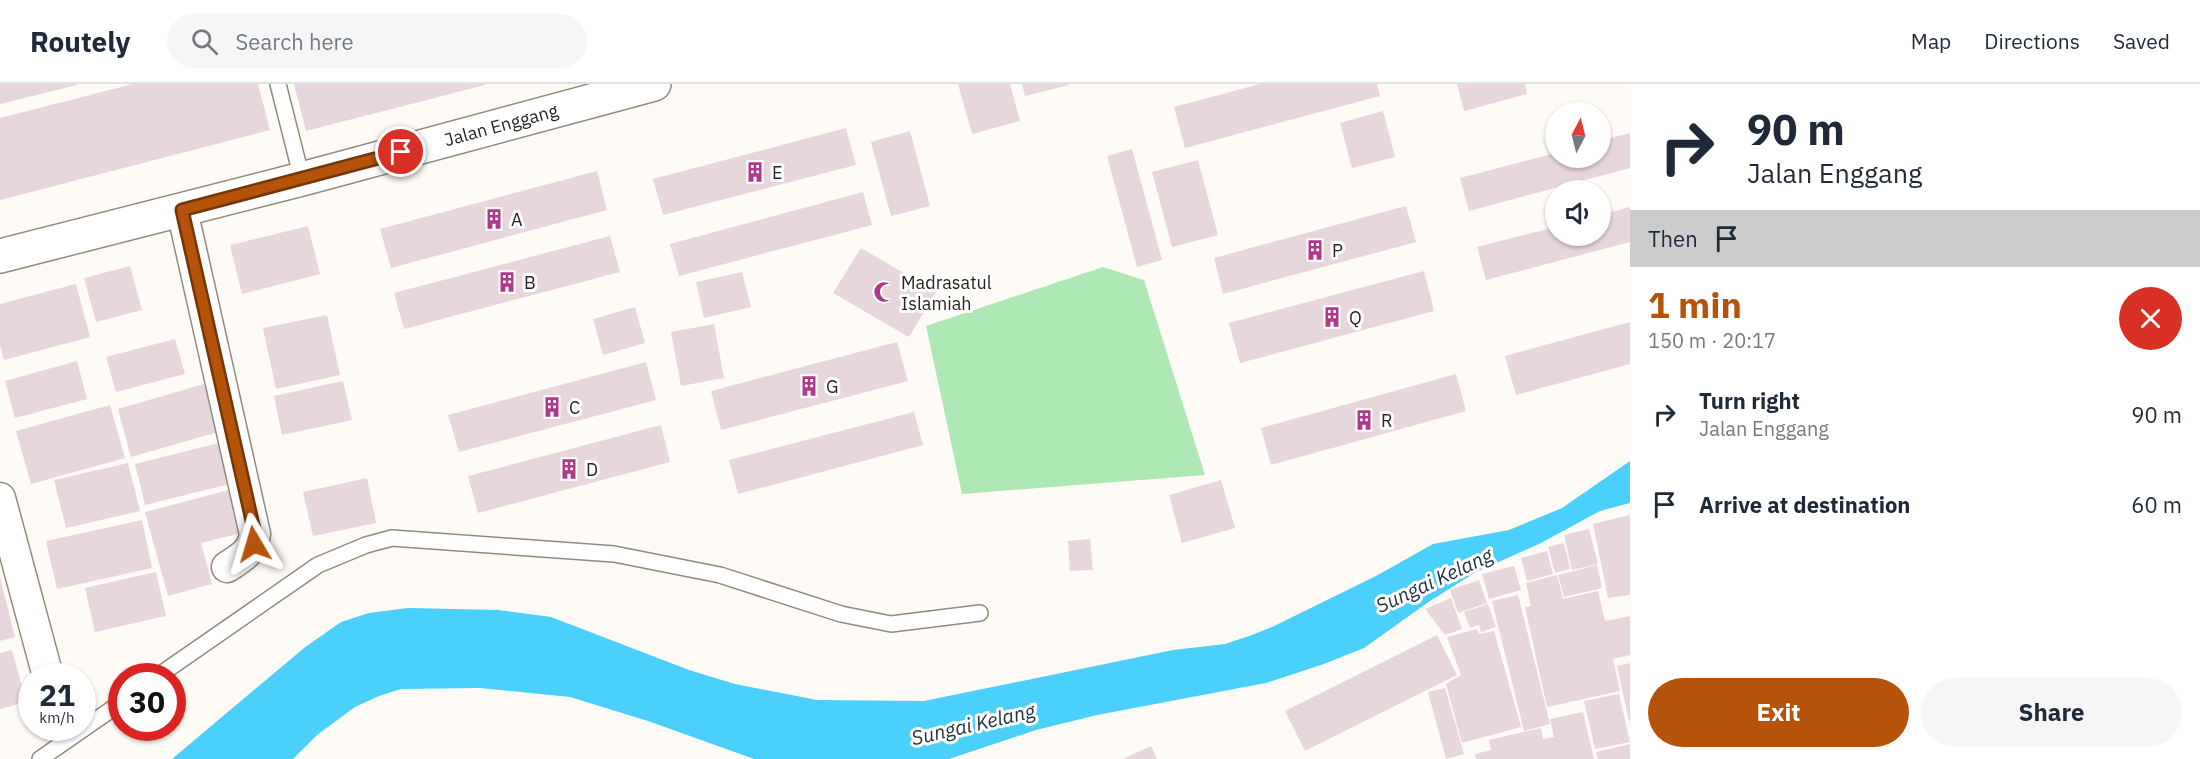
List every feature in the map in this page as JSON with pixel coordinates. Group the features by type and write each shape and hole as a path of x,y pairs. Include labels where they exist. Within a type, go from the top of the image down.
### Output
{"main road":[{"name":"Jalan Enggang","path":"0,256 302,179 654,84"}],"street":[{"path":"182,210 255,534 254,544 250,551 227,567"},
{"path":"1,508 44,663"}],"lane":[{"path":"278,84 302,179"},
{"path":"177,663 318,565 366,545 392,538 614,554 720,575 841,614 891,624 980,613"},
{"path":"40,759 108,712"}],"green space":[{"path":"1103,267 1144,280 1205,475 962,494 926,326"}],"water":[{"name":"Sungai Kelang","path":"1630,461 1630,503 1600,511 1539,544 1476,572 1430,601 1364,648 1266,683 1097,715 1036,730 949,759 754,759 648,721 570,697 480,688 401,689 379,696 355,707 317,735 293,759 172,759 304,648 341,622 369,613 408,608 498,610 551,617 689,670 735,684 817,700 924,701 1173,650 1225,644 1249,636 1376,576 1433,544 1509,530 1562,508"}],"building":[{"path":"0,84 77,84 77,85 0,104"},
{"path":"133,84 258,84 270,130 0,200 0,118"},
{"path":"294,84 485,84 485,85 306,131"},
{"path":"958,84 1010,84 1020,121 972,134"},
{"path":"1022,84 1069,84 1069,85 1025,96"},
{"path":"1260,84 1377,84 1380,96 1185,148 1174,107"},
{"path":"1457,84 1525,84 1527,94 1464,111"},
{"path":"1383,111 1395,157 1352,168 1340,123"},
{"name":"E","path":"846,128 856,165 663,215 653,179"},
{"path":"910,131 930,206 891,216 871,142"},
{"path":"1630,133 1630,168 1585,180 1545,180 1545,191 1469,211 1460,178 1545,156 1545,168 1611,168 1611,138"},
{"path":"1132,149 1162,260 1137,267 1107,156"},
{"path":"1198,160 1218,235 1172,247 1152,172"},
{"name":"A","path":"597,171 607,210 391,268 380,229"},
{"path":"863,192 872,225 679,276 670,244"},
{"name":"P","path":"1406,206 1416,242 1223,294 1214,258"},
{"path":"1630,207 1630,242 1486,280 1477,247 1545,230 1545,246 1611,246 1611,212"},
{"path":"308,226 320,274 242,294 230,245"},
{"name":"B","path":"610,236 620,272 404,329 394,293"},
{"name":"Madrasatul Islamiah","path":"861,248 936,292 909,337 833,293"},
{"path":"130,266 142,310 96,322 84,278"},
{"name":"Q","path":"1424,271 1434,311 1240,363 1229,323"},
{"path":"742,272 751,307 704,318 696,282"},
{"path":"76,284 90,337 4,360 0,345 0,304"},
{"path":"635,307 645,343 603,355 593,319"},
{"path":"327,315 340,375 276,389 263,328"},
{"path":"1630,322 1630,364 1516,395 1505,356"},
{"path":"714,324 724,378 681,386 671,332"},
{"path":"175,339 185,374 116,392 106,357"},
{"name":"G","path":"897,342 908,381 721,430 711,391"},
{"path":"77,361 87,399 15,418 5,381"},
{"name":"C","path":"646,362 656,400 459,452 448,415"},
{"name":"R","path":"1456,374 1466,411 1271,465 1261,428"},
{"path":"343,381 352,420 282,435 274,396"},
{"path":"204,384 218,432 131,457 118,409"},
{"path":"110,405 125,458 31,484 16,431"},
{"path":"914,412 923,445 738,494 729,460"},
{"name":"D","path":"661,425 670,462 478,513 468,476"},
{"path":"219,443 230,484 145,505 135,464"},
{"path":"128,463 140,511 66,528 54,480"},
{"path":"367,478 376,523 313,536 303,492"},
{"path":"1221,480 1235,528 1182,543 1169,495"},
{"path":"233,489 245,532 201,543 212,584 168,596 145,512"},
{"path":"1630,515 1630,595 1608,598 1593,524"},
{"path":"142,520 152,568 57,589 46,541"},
{"path":"1589,529 1598,564 1572,570 1564,535"},
{"path":"1090,539 1093,570 1070,571 1068,541"},
{"path":"1564,543 1570,569 1555,573 1548,547"},
{"path":"1547,551 1553,574 1527,581 1521,558"},
{"path":"1597,565 1602,588 1564,597 1558,575"},
{"path":"1514,566 1521,590 1489,599 1482,574"},
{"path":"156,572 166,616 95,632 85,588"},
{"path":"1557,575 1563,599 1598,591 1605,621 1630,616 1630,655 1613,659 1620,691 1547,707 1525,607 1531,606 1526,583"},
{"path":"0,577 15,637 0,641"},
{"path":"1479,580 1487,603 1458,613 1450,590"},
{"path":"1518,595 1550,724 1524,731 1492,601"},
{"path":"1451,598 1462,629 1445,635 1425,609"},
{"path":"1488,604 1496,627 1481,632 1479,625 1470,628 1464,612"},
{"path":"1477,629 1479,634 1494,631 1521,727 1462,743 1446,684 1461,675 1447,637"},
{"path":"1437,635 1457,675 1305,751 1285,711"},
{"path":"12,650 18,672 18,704 0,709 0,653"},
{"path":"1630,663 1630,721 1629,721 1617,666"},
{"path":"1445,688 1464,754 1446,759 1428,692"},
{"path":"1619,694 1630,742 1595,749 1584,701"},
{"path":"1583,712 1594,759 1476,759 1475,754 1491,750 1489,740 1541,728 1543,739 1554,737 1550,719"},
{"path":"1630,744 1630,759 1598,759 1596,752"},
{"path":"1151,746 1157,759 1123,759"}],"place":[{"name":"E","path":"755,172"},
{"name":"A","path":"494,219"},
{"name":"P","path":"1315,250"},
{"name":"B","path":"507,282"},
{"name":"Madrasatul Islamiah","path":"884,292"},
{"name":"Q","path":"1332,317"},
{"name":"G","path":"809,386"},
{"name":"C","path":"552,407"},
{"name":"R","path":"1364,420"},
{"name":"D","path":"569,469"}],"route":[{"path":"254,544 255,534 182,210 401,152"}]}
